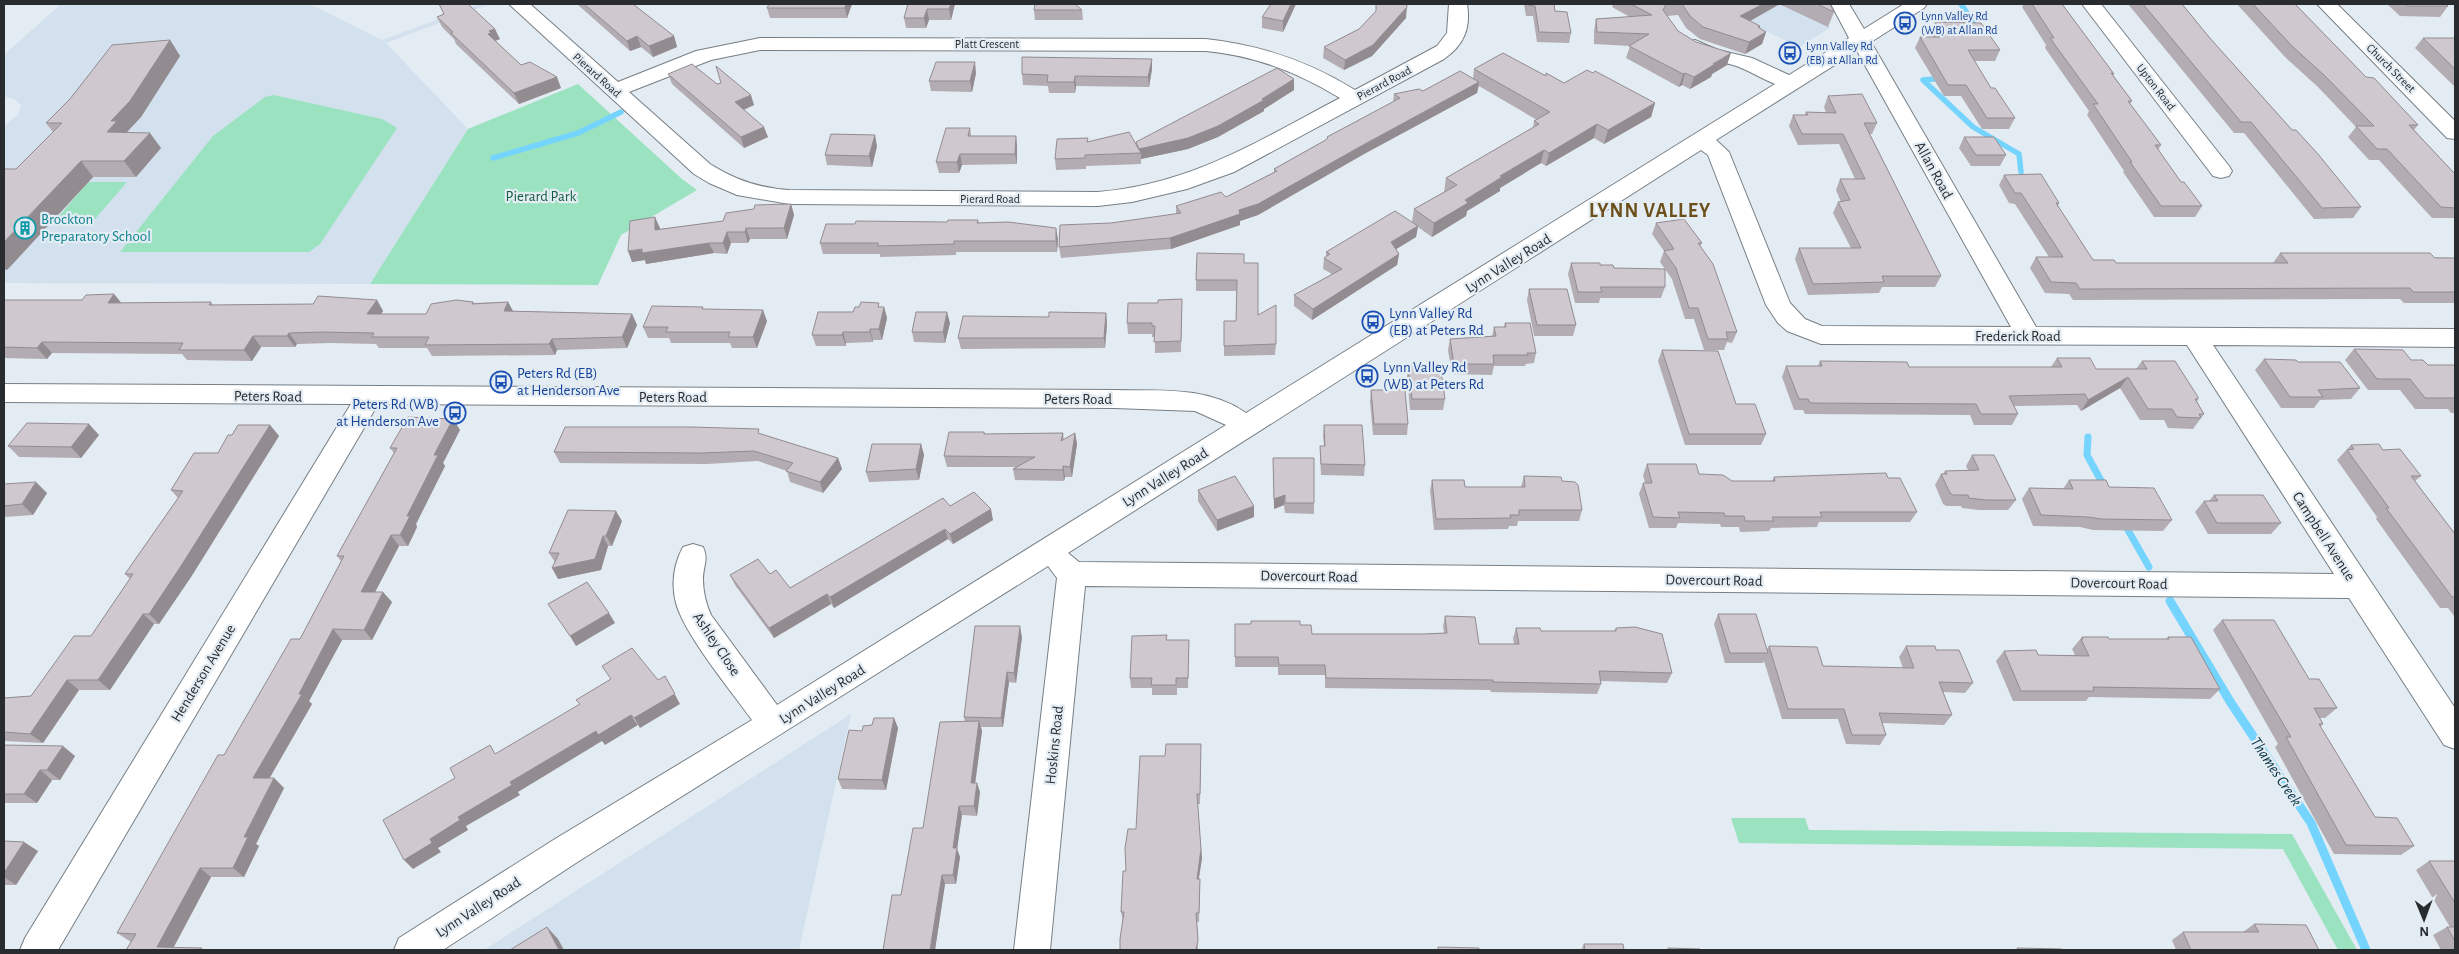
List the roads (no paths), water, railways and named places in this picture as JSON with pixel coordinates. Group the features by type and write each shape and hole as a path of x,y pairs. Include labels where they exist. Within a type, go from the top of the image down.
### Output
{"street":[{"name":"Pierard Road","path":"519,4 702,169 721,182 750,193 785,198 821,199 1098,200 1131,197 1164,190 1211,173 1355,99 1446,49 1459,31 1458,4"},
{"name":"Allan Road","path":"1840,4 2028,336"},
{"name":"Lynn Valley Road","path":"412,950 567,850 774,724 1917,4"},
{"name":"Upton Road","path":"2091,4 2221,171"},
{"name":"Church Street","path":"2326,4 2455,133"},
{"path":"1681,38 1710,54 1745,62 1790,84"},
{"name":"Platt Crescent","path":"615,91 706,53 733,46 760,44 1206,45 1249,50 1284,59 1355,99"},
{"name":"Frederick Road","path":"1701,140 1718,152 1778,305 1786,318 1796,327 1821,335 2455,338"},
{"name":"Campbell Avenue","path":"2194,336 2455,735"},
{"name":"Peters Road","path":"4,393 1095,399 1197,402 1228,414 1246,426"},
{"name":"Henderson Avenue","path":"38,950 369,396"},
{"path":"1048,551 1072,574"},
{"name":"Ashley Close","path":"693,555 688,577 690,604 700,623 774,724"},
{"name":"Dovercourt Road","path":"1072,574 2357,586"},
{"name":"Hoskins Road","path":"1032,950 1072,574"}],"waterway":[{"name":"Thames Creek","path":"1961,4 1976,26 1972,26"},
{"name":"Thames Creek","path":"1944,78 1923,80 1973,127 2019,154 2021,172"},
{"path":"493,158 578,133 621,112"},
{"name":"Thames Creek","path":"2088,437 2087,455 2105,488"},
{"name":"Thames Creek","path":"2124,523 2149,567"},
{"name":"Thames Creek","path":"2170,601 2231,703 2311,823 2366,950"}],"place":[{"name":"Lynn Valley Rd (WB) at Allan Rd","path":"1905,23"},
{"name":"Lynn Valley Rd (EB) at Allan Rd","path":"1790,53"},
{"name":"Brockton Preparatory School","path":"25,228"},
{"name":"Lynn Valley Rd (EB) at Peters Rd","path":"1373,322"},
{"name":"Lynn Valley Rd (WB) at Peters Rd","path":"1367,376"},
{"name":"Peters Rd (EB) at Henderson Ave","path":"501,382"},
{"name":"Peters Rd (WB) at Henderson Ave","path":"455,413"}],"district":[{"name":"LYNN VALLEY","path":"1650,210"}],"park label":[{"name":"Pierard Park","path":"541,196"}]}
